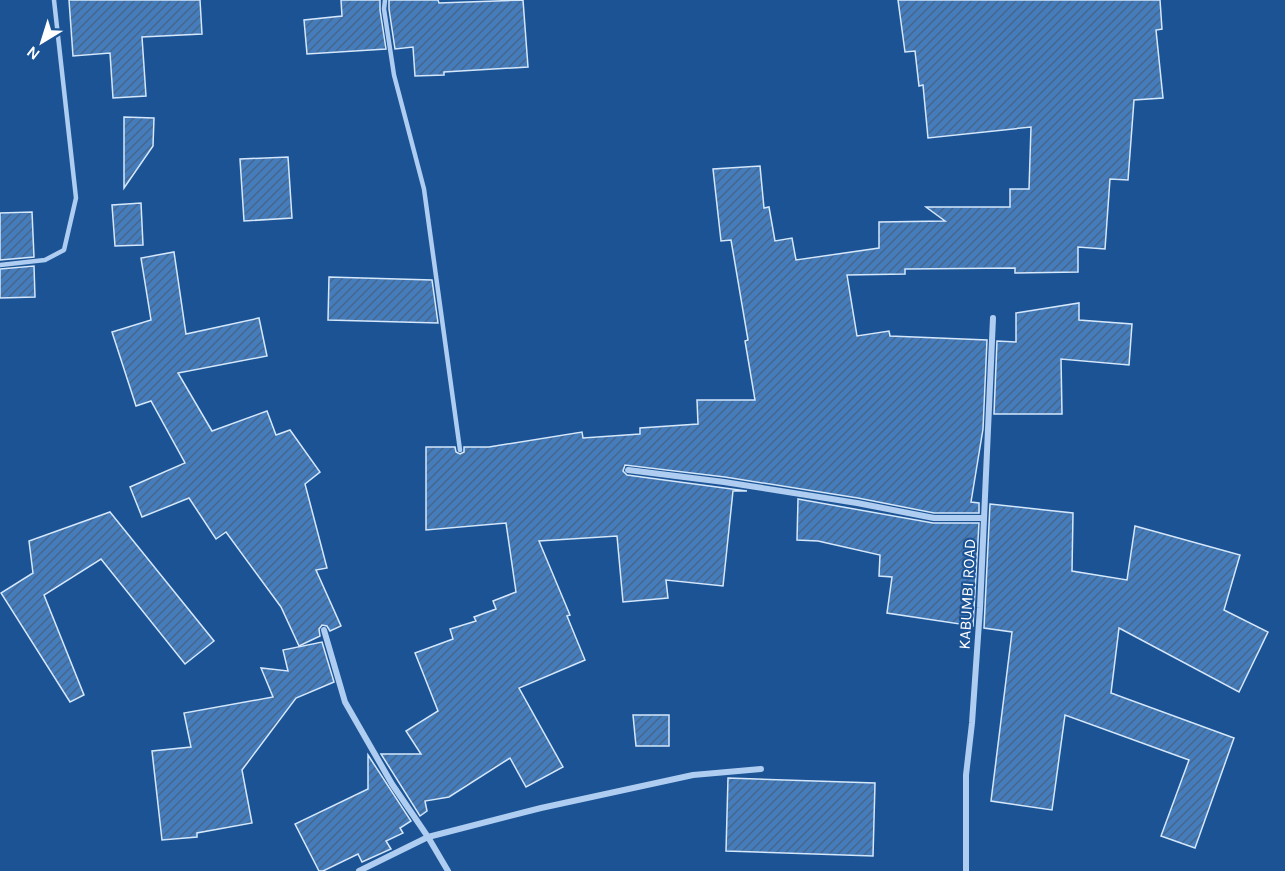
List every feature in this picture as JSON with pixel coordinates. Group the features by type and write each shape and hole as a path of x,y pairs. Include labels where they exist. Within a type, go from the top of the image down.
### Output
{"street":[{"name":"KABUMBI ROAD","path":"966,871 966,775 980,608 993,318"},
{"path":"628,471 724,482 846,501 934,518 984,518"},
{"path":"324,630 345,702 392,784 448,871"},
{"path":"359,871 428,837 541,808 693,775 761,769"}],"lane":[{"path":"0,265 45,260 63,250 76,198 54,0"},
{"path":"385,0 384,9 394,75 424,189 460,450"}],"building":[{"path":"69,0 200,0 202,34 142,37 146,96 113,98 110,53 73,56"},
{"path":"341,0 380,0 386,49 307,54 304,20 342,16"},
{"path":"389,0 438,0 439,3 523,0 528,67 415,76 413,47 395,49"},
{"path":"898,0 1160,0 1162,29 1156,30 1163,98 1134,100 1128,180 1110,179 1105,249 1078,247 1078,272 1015,273 1015,268 905,269 905,274 847,275 857,336 889,331 890,336 987,340 983,429 971,502 979,503 979,513 934,513 858,498 725,477 625,465 623,471 627,475 747,491 733,491 723,586 666,580 668,598 623,602 617,536 539,541 570,615 567,616 585,660 519,688 563,767 526,787 510,758 449,797 425,801 427,811 420,816 381,754 421,754 406,731 438,711 415,653 453,639 450,629 476,621 474,617 496,609 493,601 516,592 506,523 426,530 426,447 455,447 456,452 460,454 464,452 464,447 489,447 582,432 583,438 640,434 640,428 698,424 697,400 755,400 745,341 748,340 731,240 721,241 713,169 760,166 764,208 769,207 775,241 792,238 796,260 879,248 879,222 945,221 926,207 1010,207 1010,189 1029,189 1031,127 928,138 923,85 919,86 915,51 905,52"},
{"path":"124,117 154,118 153,146 124,188"},
{"path":"288,157 292,218 244,221 240,159"},
{"path":"141,203 143,245 115,246 112,205"},
{"path":"32,212 34,257 0,260 0,213"},
{"path":"174,252 186,334 259,318 267,356 178,373 212,431 267,411 276,435 290,430 320,472 305,484 327,568 316,570 341,626 330,631 327,626 322,625 319,629 320,636 299,646 281,607 226,532 216,539 189,498 142,517 130,487 185,463 151,401 136,406 112,332 151,320 141,258"},
{"path":"34,266 35,297 0,298 0,269"},
{"path":"329,277 432,280 438,323 328,320"},
{"path":"1079,303 1079,320 1132,324 1129,365 1061,359 1062,414 994,414 997,341 1016,342 1016,313"},
{"path":"798,499 933,523 979,523 973,626 887,613 892,577 879,576 880,555 818,541 797,540"},
{"path":"990,504 1073,513 1072,571 1127,580 1135,526 1240,555 1224,610 1268,632 1239,692 1119,628 1111,693 1234,738 1195,848 1161,836 1189,760 1065,715 1052,810 991,801 1012,632 984,628"},
{"path":"110,512 214,641 185,664 101,559 44,595 84,695 70,702 1,593 33,573 29,541"},
{"path":"322,642 334,682 296,698 242,770 252,823 197,833 197,837 162,840 152,751 191,747 184,713 273,697 261,668 288,671 283,650"},
{"path":"633,715 669,715 669,746 636,746"},
{"path":"368,755 411,821 400,828 403,833 386,841 391,849 362,862 358,854 319,871 295,824 368,789"},
{"path":"728,778 875,783 873,856 726,851"}]}
